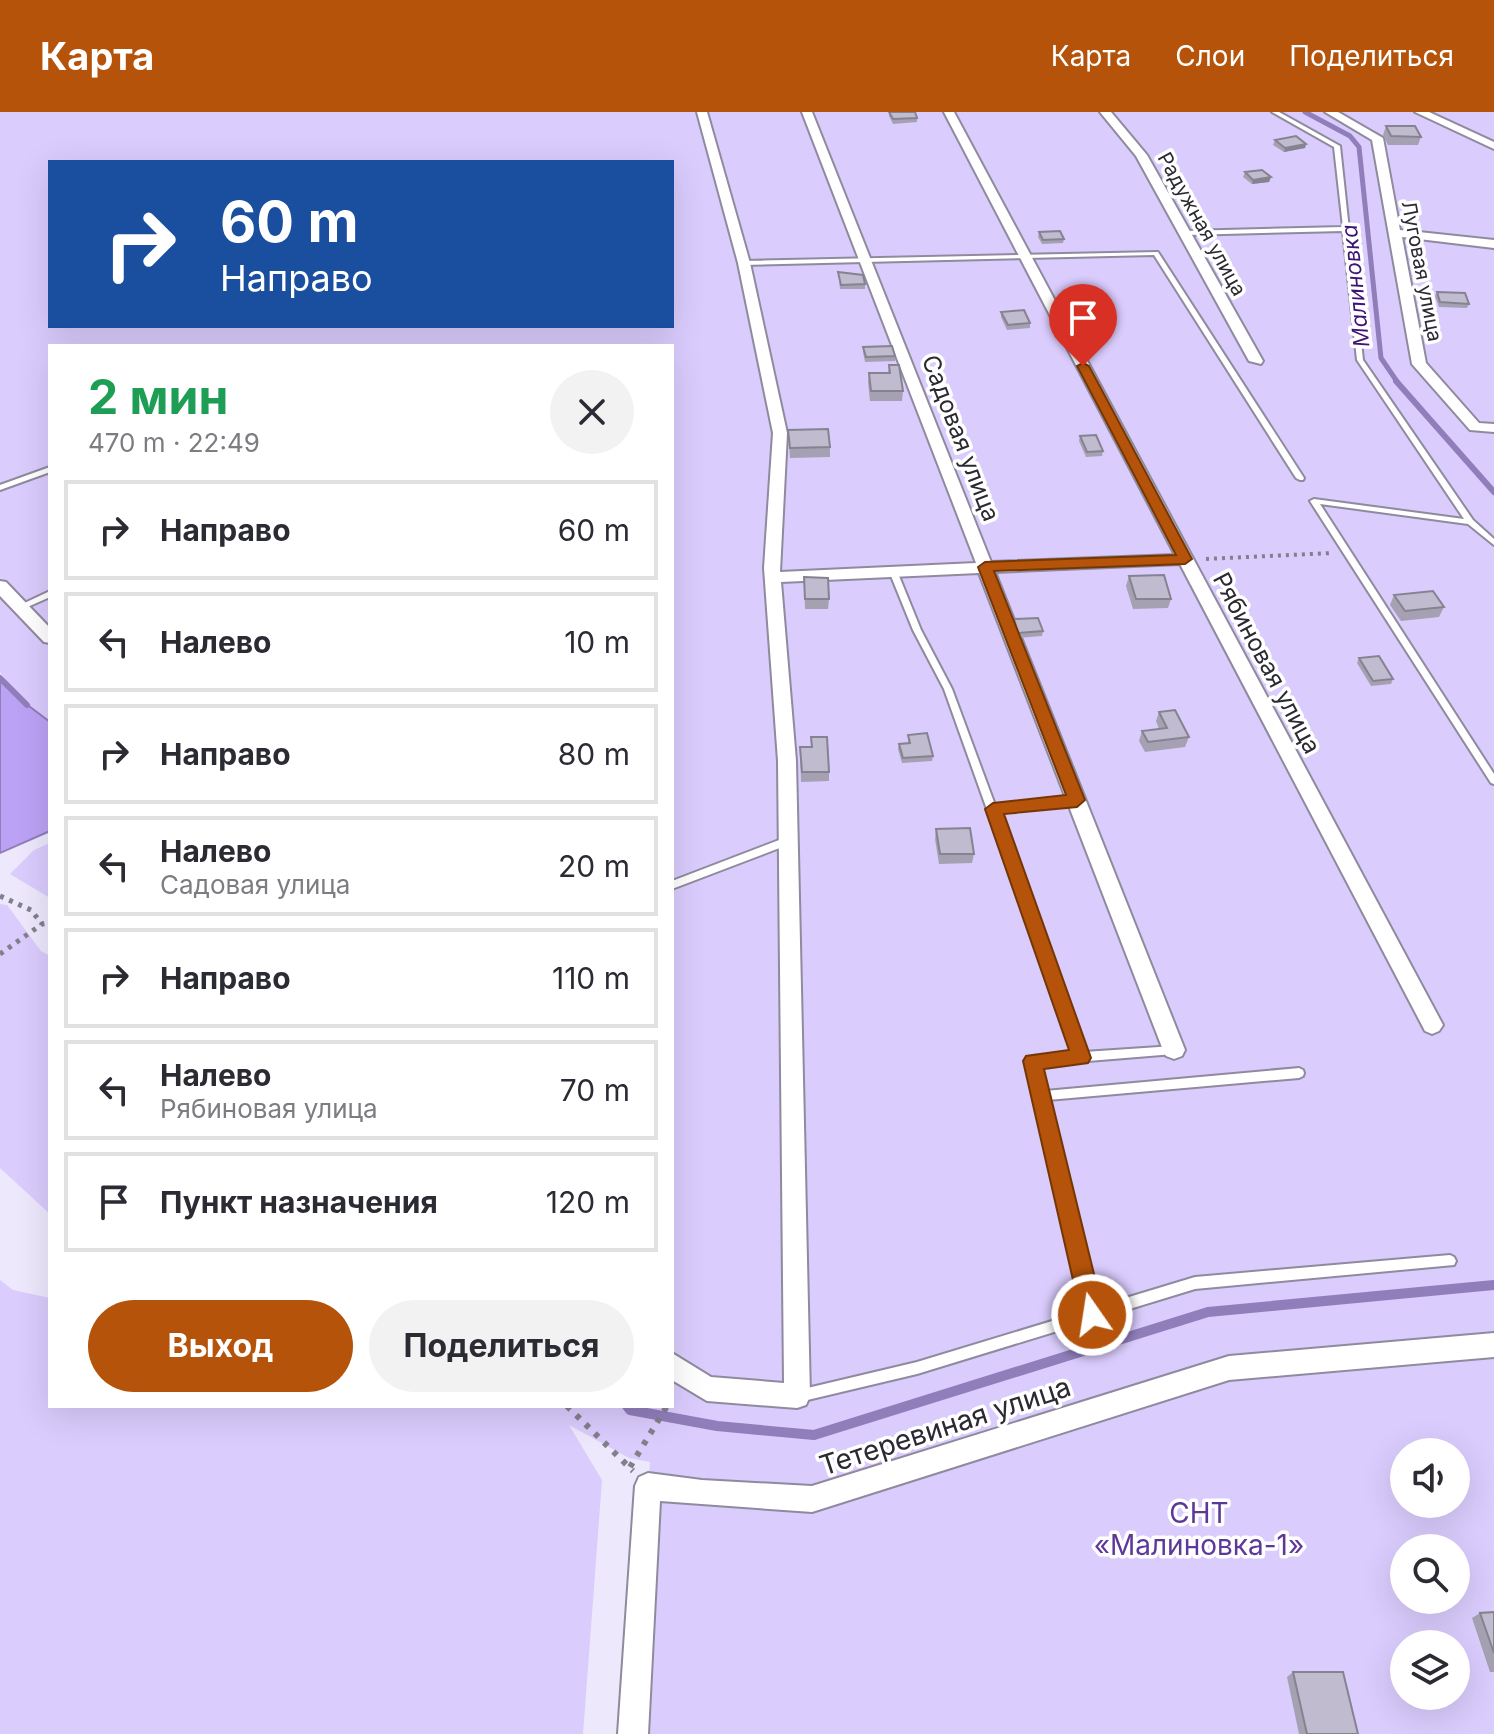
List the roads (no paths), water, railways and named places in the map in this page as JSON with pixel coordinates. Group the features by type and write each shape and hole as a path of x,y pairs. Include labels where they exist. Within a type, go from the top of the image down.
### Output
{"street":[{"path":"674,1366 707,1389 797,1396 787,761 773,577 780,433 744,263 702,112"},
{"name":"Садовая улица","path":"807,112 1174,1050"},
{"name":"Рябиновая улица","path":"949,112 1432,1025"},
{"name":"Радужная улица","path":"1105,112 1141,155 1256,361"},
{"name":"Луговая улица","path":"1330,112 1377,138 1419,364 1475,427 1494,428"},
{"path":"1420,112 1494,146"},
{"path":"1395,232 1494,244"},
{"path":"773,577 1185,559"},
{"path":"0,586 48,636"},
{"name":"Тетеревиная улица","path":"633,1734 639,1477 702,1493 812,1499 1229,1368 1494,1345"}],"lane":[{"path":"1275,112 1337,146 1360,360 1470,522 1494,543"},
{"path":"1185,233 1346,229"},
{"path":"744,263 1156,253 1300,478"},
{"path":"0,488 48,470"},
{"path":"1470,522 1314,501 1494,781"},
{"path":"893,571 912,620 948,689 1081,1058"},
{"path":"20,607 48,595"},
{"path":"993,809 1077,800"},
{"path":"674,884 787,841"},
{"path":"1092,1315 1033,1061 1174,1050"},
{"path":"1041,1096 1299,1073"},
{"path":"797,1396 917,1368 1195,1283 1450,1261"}],"waterway":[{"name":"Малиновка","path":"1305,112 1350,136 1359,147 1381,358 1398,383"},
{"name":"Малиновка","path":"1396,381 1494,492"},
{"path":"0,678 27,705"},
{"path":"628,1408 717,1426 814,1435 1208,1312 1494,1285"}],"park label":[{"name":"СНТ «Малиновка-1»","path":"1199,1529"}]}
